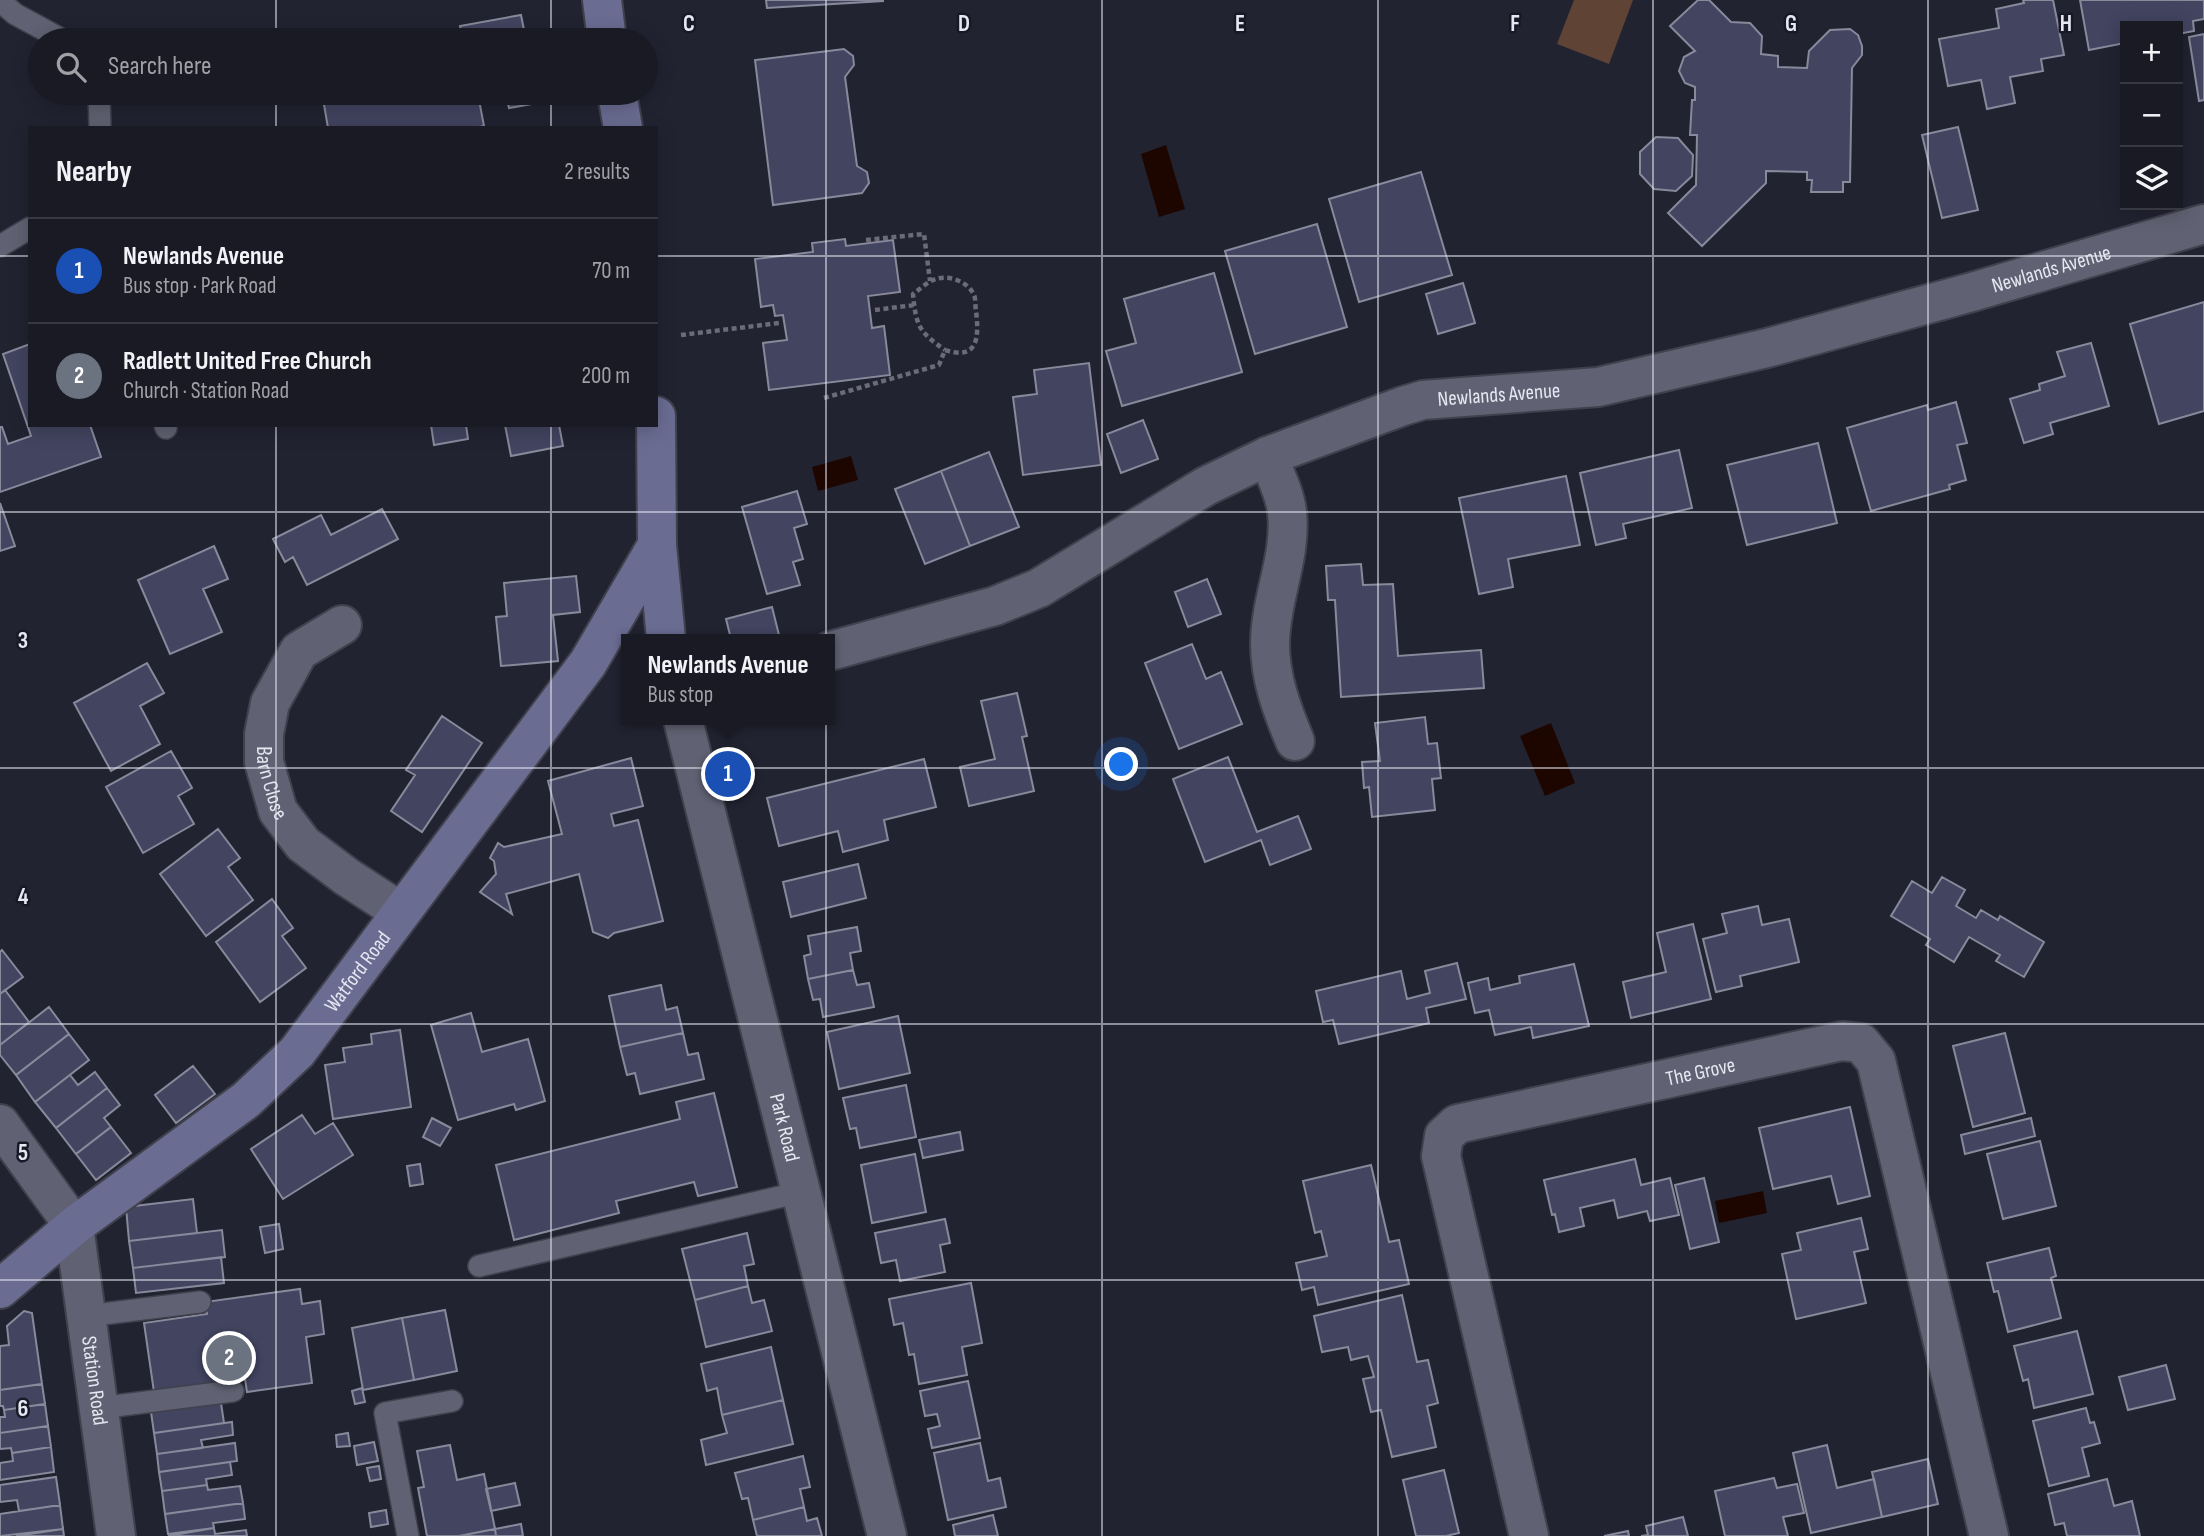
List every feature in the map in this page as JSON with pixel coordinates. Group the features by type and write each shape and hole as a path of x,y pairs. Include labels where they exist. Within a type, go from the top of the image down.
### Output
{"main road":[{"path":"602,0 606,28"},
{"path":"619,105 623,126"},
{"path":"656,427 657,545 666,634"},
{"name":"Watford Road","path":"0,1289 74,1226 246,1100 297,1052 588,663 657,545"},
{"path":"588,663 621,656"}],"street":[{"name":"Newlands Avenue","path":"835,650 995,606 1039,588 1206,486 1268,456 1423,400 1598,387 1767,348 2204,224"},
{"path":"1268,456 1287,509 1288,545 1271,622 1270,645 1277,695 1295,741"},
{"name":"Barn Close","path":"342,625 299,651 270,703 264,734 264,762 278,811 303,844 401,912"},
{"name":"Park Road","path":"684,725 887,1536"},
{"name":"The Grove","path":"1529,1536 1441,1156 1444,1136 1457,1124 1842,1041 1861,1043 1876,1061 1989,1536"},
{"path":"0,1124 74,1226"},
{"name":"Station Road","path":"74,1226 116,1536"}],"lane":[{"path":"0,1 16,14 41,28"},
{"path":"99,105 100,126"},
{"path":"0,246 28,229"},
{"path":"479,1266 801,1192"},
{"path":"86,1316 200,1303"},
{"path":"99,1408 233,1391"},
{"path":"408,1536 385,1413 452,1402"}],"path":[{"path":"866,240 924,234 930,281"},
{"path":"951,277 966,286 974,295 979,334 973,346 965,352 956,354 945,350 928,338 916,322 913,294 930,281 951,277"},
{"path":"875,310 914,305"},
{"path":"681,335 779,323"},
{"path":"824,398 939,365 945,350"}],"shaded area":[{"path":"1574,0 1633,0 1609,64 1557,44"},
{"path":"1166,145 1185,209 1159,217 1141,154"},
{"path":"851,456 858,480 818,491 812,467"},
{"path":"1551,723 1575,783 1545,796 1520,736"},
{"path":"1763,1191 1767,1213 1719,1223 1715,1201"}],"building":[{"path":"766,0 883,0 883,1 767,8"},
{"path":"1698,0 1709,0 1731,22 1750,23 1762,36 1761,54 1778,56 1778,67 1807,68 1809,51 1830,30 1850,29 1858,35 1862,46 1862,55 1852,68 1850,182 1843,182 1843,192 1811,192 1812,180 1807,180 1807,172 1766,171 1766,183 1702,246 1668,213 1696,185 1697,135 1690,135 1695,87 1685,83 1679,71 1684,57 1695,51 1670,26"},
{"path":"2023,0 2053,0 2064,55 2041,59 2043,71 2010,77 2015,103 1987,109 1981,80 1948,86 1939,39 1999,28 1996,9 2024,3"},
{"path":"2080,0 2204,0 2204,19 2193,21 2194,31 2183,33 2183,21 2120,21 2120,44 2089,50"},
{"path":"521,15 524,28 460,28"},
{"path":"2204,34 2204,100 2199,101 2189,37"},
{"path":"844,49 853,56 854,65 845,77 857,166 867,172 869,183 862,193 773,205 755,60"},
{"path":"324,105 480,105 484,126 328,126"},
{"path":"1958,127 1978,210 1942,218 1922,135"},
{"path":"1656,137 1678,138 1693,155 1692,176 1676,191 1654,189 1640,174 1640,152"},
{"path":"1421,172 1452,275 1359,302 1329,199"},
{"path":"1317,224 1347,327 1255,354 1225,251"},
{"path":"845,239 846,246 893,240 900,292 868,296 872,328 884,326 890,375 769,390 763,343 787,340 783,315 775,316 773,305 761,307 755,259 813,252 812,243"},
{"path":"1214,273 1242,372 1122,406 1106,351 1136,343 1124,299"},
{"path":"1463,283 1475,323 1438,334 1426,294"},
{"path":"2204,302 2204,411 2159,424 2130,324"},
{"path":"2091,343 2109,406 2050,423 2053,434 2024,443 2010,399 2040,390 2039,384 2065,376 2057,352"},
{"path":"28,345 28,427 91,427 101,457 0,492 0,427 8,444 31,436 3,354"},
{"path":"1089,363 1101,465 1023,475 1013,397 1037,394 1034,370"},
{"path":"1956,402 1967,443 1957,445 1966,480 1949,485 1950,489 1871,511 1847,428 1927,405 1928,410"},
{"path":"1143,420 1158,459 1121,473 1107,434"},
{"path":"431,427 466,427 468,439 434,445"},
{"path":"505,427 559,427 563,446 511,456"},
{"path":"1818,443 1837,523 1747,545 1727,465"},
{"path":"1679,450 1692,508 1623,524 1626,538 1596,545 1580,473"},
{"path":"989,452 1019,527 970,546 941,471"},
{"path":"941,471 970,546 925,564 895,489"},
{"path":"1566,476 1580,545 1508,559 1513,587 1479,594 1459,498"},
{"path":"797,491 807,524 794,528 803,559 793,562 800,585 767,594 742,507"},
{"path":"0,503 15,546 0,551"},
{"path":"382,509 398,539 307,585 293,557 285,562 273,539 321,515 331,535"},
{"path":"214,546 228,579 203,589 222,632 170,654 138,580"},
{"path":"1361,564 1363,585 1393,584 1398,656 1481,650 1484,688 1341,697 1335,600 1328,600 1326,566"},
{"path":"576,576 580,612 553,615 558,661 501,666 496,617 507,616 504,583"},
{"path":"1207,579 1221,614 1188,627 1175,592"},
{"path":"772,607 779,634 730,634 726,619"},
{"path":"1192,644 1206,679 1221,672 1242,724 1179,749 1145,663"},
{"path":"147,663 164,693 140,706 160,744 111,771 74,703"},
{"path":"1017,693 1027,736 1022,737 1034,791 969,806 960,767 995,759 981,701"},
{"path":"442,716 482,743 422,832 391,811 415,775 406,770"},
{"path":"1425,717 1428,744 1437,743 1441,778 1432,779 1435,810 1372,817 1369,787 1364,788 1362,762 1380,761 1375,723"},
{"path":"171,751 192,788 178,796 194,824 143,853 106,787"},
{"path":"1228,757 1257,832 1298,816 1311,849 1270,865 1261,840 1205,862 1173,779"},
{"path":"631,758 643,806 611,814 614,826 638,820 663,921 614,933 608,938 593,932 579,874 506,894 512,914 480,892 496,874 494,861 490,858 498,843 504,847 562,834 548,781"},
{"path":"924,759 936,807 884,820 888,840 843,852 838,831 779,846 767,798"},
{"path":"218,829 240,858 228,867 253,900 206,936 160,874"},
{"path":"858,864 866,898 791,917 783,882"},
{"path":"1942,877 1965,890 1956,906 1976,918 1981,910 1998,920 2000,916 2044,942 2024,977 1996,961 2000,955 1969,937 1954,962 1926,945 1930,939 1891,916 1912,881 1932,893"},
{"path":"272,899 293,928 282,936 306,968 260,1002 216,942"},
{"path":"1758,906 1762,925 1789,919 1799,962 1740,976 1742,986 1716,992 1703,939 1727,933 1722,914"},
{"path":"1693,924 1711,999 1631,1018 1623,982 1666,972 1657,933"},
{"path":"857,927 861,951 850,953 853,970 808,979 804,956 811,954 808,936"},
{"path":"2,950 23,977 0,994 0,952"},
{"path":"1457,963 1466,999 1426,1008 1429,1023 1339,1044 1333,1020 1323,1022 1316,991 1401,971 1407,999 1430,993 1425,971"},
{"path":"1574,964 1589,1026 1533,1038 1531,1027 1495,1035 1489,1010 1475,1013 1468,983 1488,978 1490,990 1520,983 1519,976"},
{"path":"853,970 857,985 869,983 874,1007 823,1017 820,999 813,1000 808,979"},
{"path":"661,985 666,1010 677,1007 683,1033 620,1047 609,996"},
{"path":"5,990 29,1022 0,1045 0,994"},
{"path":"49,1007 69,1034 16,1075 0,1055 0,1045"},
{"path":"471,1013 482,1052 528,1039 545,1101 516,1110 514,1104 458,1120 431,1025"},
{"path":"898,1016 910,1073 839,1089 827,1032"},
{"path":"400,1030 411,1107 333,1119 325,1065 345,1062 343,1048 372,1044 371,1034"},
{"path":"683,1033 688,1055 698,1053 704,1079 640,1094 635,1073 627,1075 620,1047"},
{"path":"2005,1033 2025,1113 1973,1127 1953,1046"},
{"path":"69,1034 89,1060 35,1102 16,1075"},
{"path":"193,1066 215,1094 176,1123 155,1095"},
{"path":"95,1072 107,1088 56,1128 35,1102 70,1075 78,1085"},
{"path":"906,1085 916,1137 860,1148 856,1128 850,1129 843,1098"},
{"path":"107,1088 120,1105 104,1118 111,1127 76,1154 56,1128"},
{"path":"714,1093 737,1187 698,1196 694,1182 616,1201 619,1213 514,1240 496,1165 680,1119 676,1102"},
{"path":"1850,1107 1870,1196 1838,1204 1831,1176 1773,1189 1759,1128"},
{"path":"302,1115 315,1134 333,1123 353,1155 283,1199 251,1149"},
{"path":"432,1118 451,1128 440,1146 423,1137"},
{"path":"2031,1118 2035,1136 1965,1154 1961,1135"},
{"path":"111,1127 131,1153 96,1180 76,1154"},
{"path":"960,1132 963,1150 923,1158 919,1140"},
{"path":"2040,1141 2056,1206 2003,1219 1987,1154"},
{"path":"915,1154 926,1212 872,1223 861,1165"},
{"path":"1635,1159 1641,1185 1670,1178 1679,1215 1650,1221 1647,1211 1618,1218 1614,1200 1580,1208 1584,1226 1559,1232 1544,1180"},
{"path":"420,1164 423,1184 410,1186 407,1166"},
{"path":"1371,1165 1389,1242 1399,1240 1409,1284 1318,1305 1314,1287 1302,1290 1296,1263 1327,1256 1321,1231 1315,1233 1303,1181"},
{"path":"1704,1178 1719,1242 1690,1249 1675,1185"},
{"path":"193,1199 197,1233 129,1241 126,1207"},
{"path":"1861,1218 1868,1249 1854,1252 1866,1303 1796,1319 1782,1254 1801,1250 1797,1233"},
{"path":"945,1219 950,1243 940,1245 945,1272 900,1281 896,1260 881,1263 875,1233"},
{"path":"279,1224 283,1249 265,1253 260,1227"},
{"path":"222,1230 225,1257 133,1268 129,1241"},
{"path":"747,1233 754,1264 744,1266 748,1286 695,1300 682,1249"},
{"path":"2049,1248 2056,1276 2051,1278 2061,1318 2008,1332 1998,1291 1994,1292 1987,1263"},
{"path":"221,1257 224,1283 136,1293 133,1268"},
{"path":"971,1283 982,1343 962,1347 967,1375 919,1384 914,1354 909,1355 903,1323 894,1325 889,1299"},
{"path":"748,1286 752,1303 764,1300 772,1331 706,1347 695,1300"},
{"path":"300,1289 302,1304 320,1301 324,1334 306,1337 312,1383 247,1392 245,1379 154,1392 144,1323 207,1314 205,1302"},
{"path":"1402,1295 1417,1362 1428,1360 1438,1403 1427,1406 1436,1447 1392,1457 1381,1410 1371,1412 1363,1379 1374,1377 1368,1356 1351,1360 1348,1347 1322,1352 1314,1316"},
{"path":"445,1310 457,1371 414,1380 402,1318"},
{"path":"24,1311 32,1313 42,1384 0,1390 0,1346 9,1345 7,1326"},
{"path":"402,1318 414,1380 363,1390 352,1328"},
{"path":"2077,1331 2093,1394 2034,1408 2028,1379 2023,1381 2014,1346"},
{"path":"771,1347 783,1400 722,1415 717,1388 707,1391 701,1364"},
{"path":"2166,1365 2175,1399 2128,1410 2119,1377"},
{"path":"968,1381 980,1438 932,1448 928,1429 940,1426 937,1414 925,1416 920,1391"},
{"path":"42,1384 45,1404 4,1410 3,1406 0,1406 0,1390"},
{"path":"362,1388 365,1402 355,1404 352,1391"},
{"path":"783,1400 793,1444 706,1465 701,1440 727,1433 722,1415"},
{"path":"221,1403 224,1423 154,1433 151,1412"},
{"path":"45,1404 48,1426 0,1433 0,1417 5,1417 4,1410"},
{"path":"2086,1408 2090,1423 2094,1422 2100,1443 2082,1448 2089,1476 2049,1486 2033,1421"},
{"path":"232,1422 233,1435 201,1440 203,1448 157,1454 154,1433"},
{"path":"48,1426 51,1447 12,1453 11,1448 0,1449 0,1433"},
{"path":"348,1433 350,1446 337,1447 336,1435"},
{"path":"374,1442 378,1461 357,1465 354,1446"},
{"path":"235,1443 237,1461 159,1472 157,1454"},
{"path":"980,1443 988,1481 1000,1478 1006,1507 948,1520 934,1453"},
{"path":"450,1445 457,1480 484,1474 495,1529 459,1536 427,1536 418,1488 424,1487 417,1451"},
{"path":"1827,1445 1837,1488 1874,1479 1882,1517 1811,1533 1793,1453"},
{"path":"51,1447 54,1472 0,1480 0,1463 13,1461 12,1453"},
{"path":"803,1456 810,1487 800,1489 804,1507 753,1520 748,1498 742,1499 735,1473"},
{"path":"1928,1459 1938,1504 1882,1517 1872,1472"},
{"path":"230,1462 232,1475 206,1479 207,1485 162,1491 159,1472"},
{"path":"379,1466 381,1479 370,1481 367,1468"},
{"path":"1444,1470 1459,1533 1416,1536 1403,1480"},
{"path":"56,1477 60,1505 19,1511 17,1500 0,1502 0,1485"},
{"path":"1774,1478 1777,1488 1797,1484 1804,1513 1783,1517 1788,1536 1725,1536 1715,1491"},
{"path":"2107,1479 2114,1506 2132,1501 2140,1536 2067,1536 2064,1523 2055,1525 2048,1494"},
{"path":"515,1483 520,1505 491,1511 486,1489"},
{"path":"207,1485 208,1490 240,1486 243,1503 165,1514 162,1491"},
{"path":"243,1503 245,1519 213,1523 214,1528 168,1534 165,1514"},
{"path":"60,1505 63,1529 0,1536 0,1514"},
{"path":"804,1507 807,1521 817,1518 822,1536 757,1536 753,1520"},
{"path":"386,1510 388,1524 371,1527 369,1513"},
{"path":"993,1515 998,1536 955,1536 953,1525"},
{"path":"1683,1517 1688,1536 1641,1536 1648,1535 1646,1526"},
{"path":"521,1524 523,1536 496,1536 495,1529"},
{"path":"214,1528 215,1534 246,1530 247,1536 168,1536"},
{"path":"63,1529 64,1536 16,1536"},
{"path":"495,1529 496,1536 459,1536"},
{"path":"1628,1531 1629,1536 1604,1536"}],"place":[{"name":"Newlands Avenue","path":"728,774"},
{"name":"Radlett United Free Church","path":"229,1358"}]}
